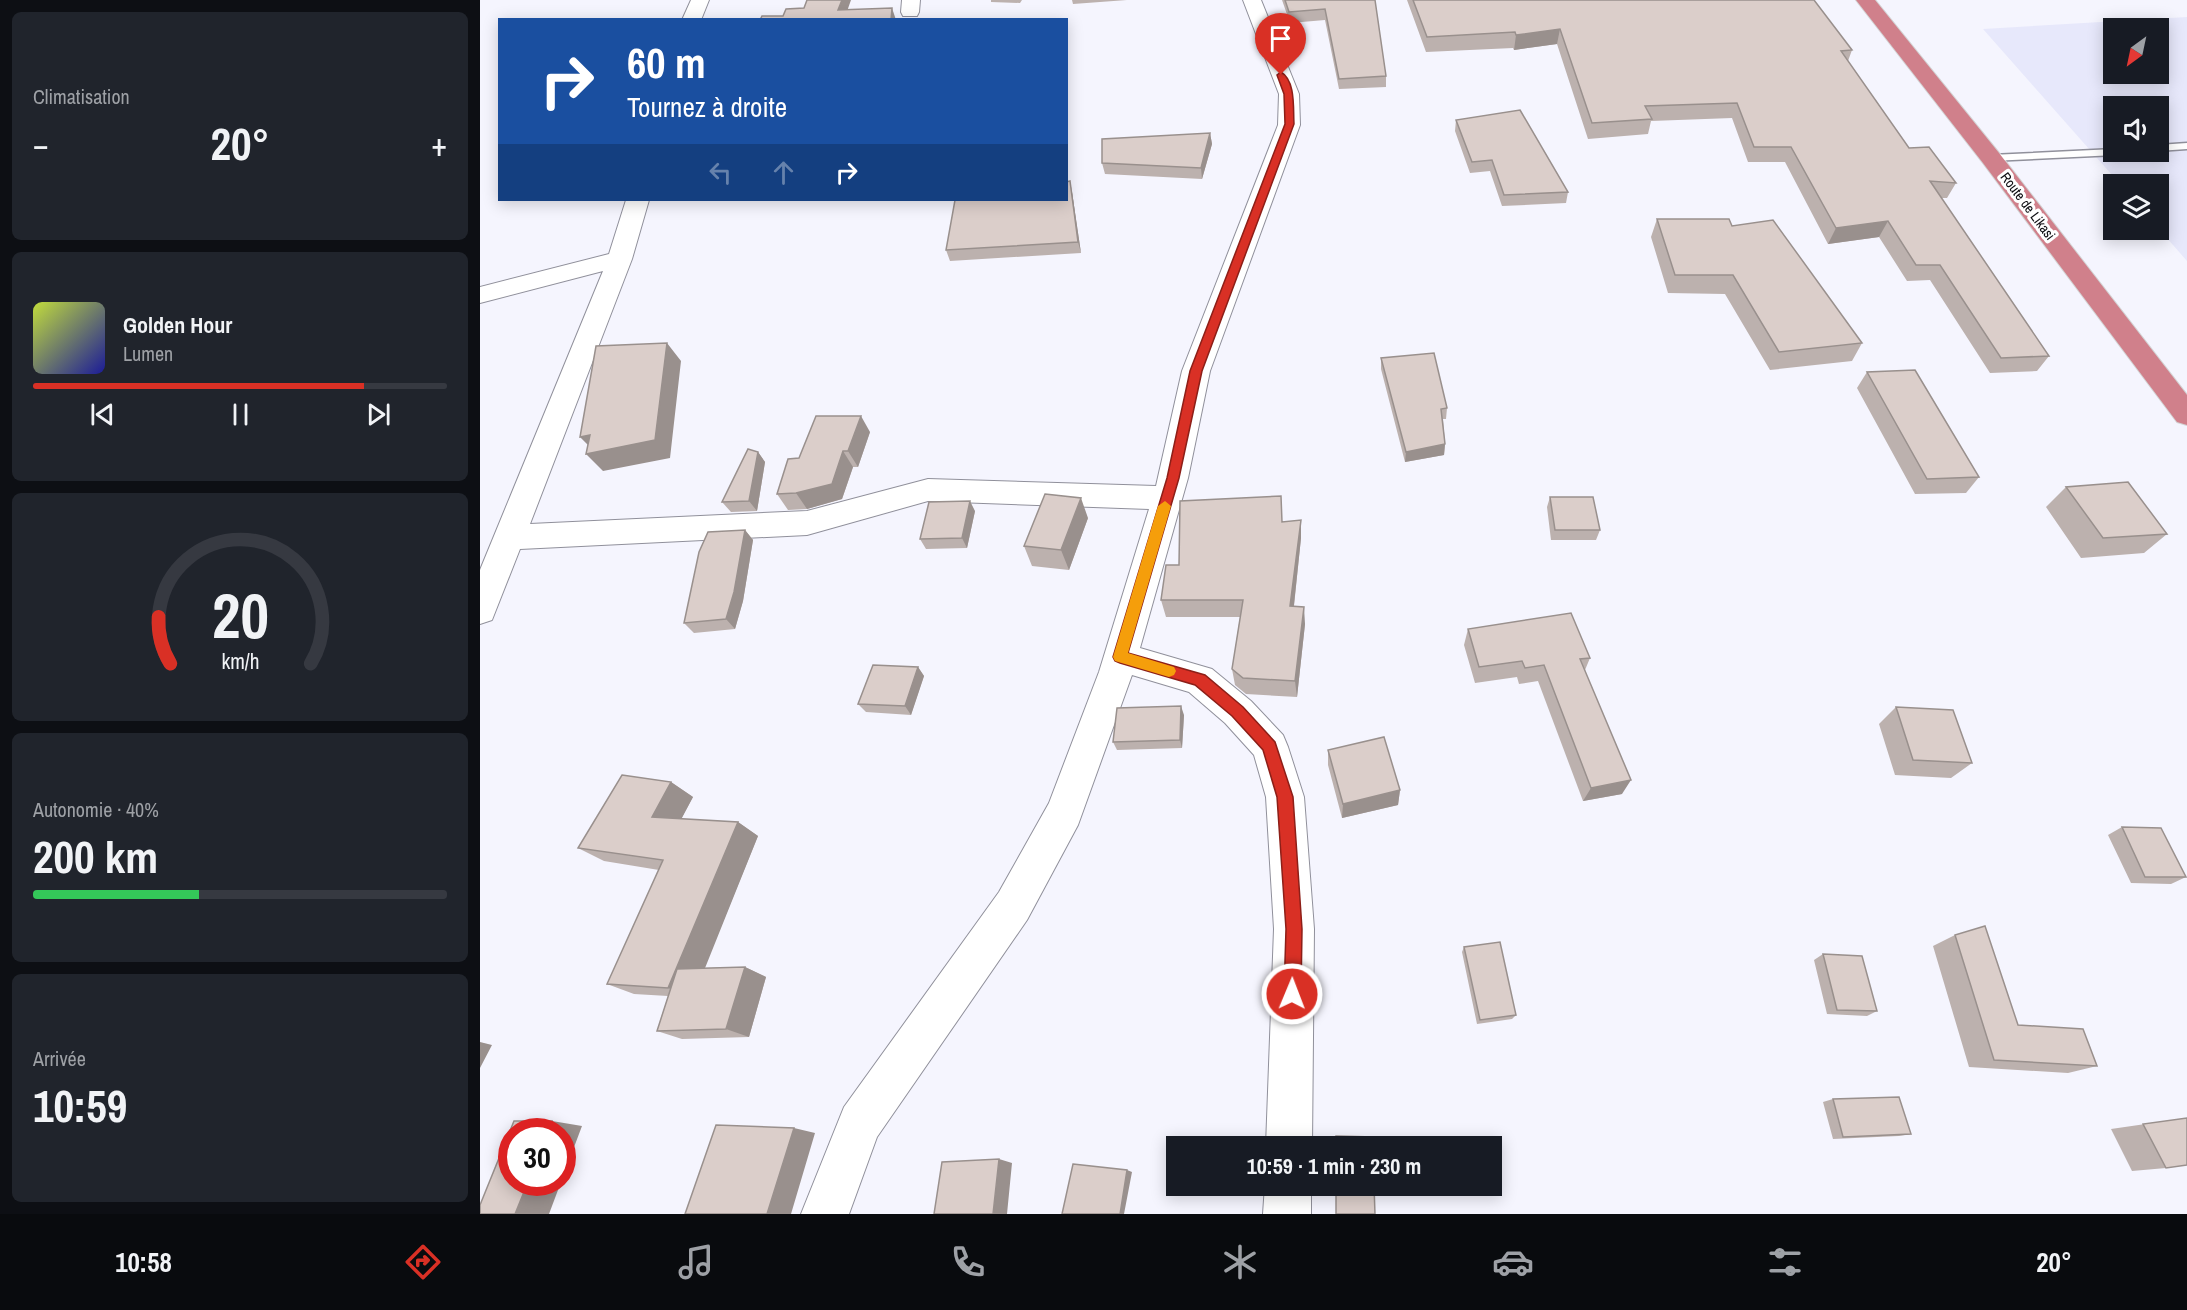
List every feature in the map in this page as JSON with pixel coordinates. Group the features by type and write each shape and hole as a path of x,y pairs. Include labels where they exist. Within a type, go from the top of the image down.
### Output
{"highway":[{"name":"Route de Likasi","path":"1865,0 1991,158 2187,415"}],"street":[{"path":"692,18 700,0"},
{"path":"825,1214 860,1123 1013,906 1065,812 1120,657 1167,498 1196,371 1289,124 1289,94 1252,0"},
{"path":"480,610 620,259 638,201"},
{"path":"480,295 620,259"},
{"path":"509,537 807,523 928,490 1167,498"},
{"path":"1120,657 1200,680 1238,712 1270,747 1285,797 1294,929 1289,1136"},
{"path":"1287,1214 1288,1196"}],"lane":[{"path":"2169,147 2187,146"},
{"path":"1991,158 2103,153"}],"shaded area":[{"path":"2187,17 2187,261 2169,240 2169,174 2111,174 1983,29 2103,22 2103,84 2169,84 2169,18"}],"building":[{"path":"807,0 842,0 838,10 892,8 891,18 761,18 762,16 783,16 786,9 804,8"},
{"path":"1285,0 1375,0 1386,76 1339,79 1325,9 1289,12"},
{"path":"1413,0 1814,0 1852,50 1841,51 1909,148 1929,147 1956,183 1930,181 2049,356 2001,358 1940,265 1916,265 1888,221 1836,228 1791,147 1754,147 1737,103 1645,106 1652,119 1592,123 1560,29 1516,35 1515,32 1427,37"},
{"path":"1520,110 1568,192 1504,195 1492,160 1472,162 1456,120"},
{"path":"1210,133 1201,168 1102,163 1102,139"},
{"path":"1070,181 1078,242 946,250 955,201 1068,201 1068,182"},
{"path":"1657,219 1729,219 1732,226 1773,220 1862,343 1779,352 1733,275 1675,275"},
{"path":"667,343 655,440 586,454 590,435 580,437 596,346"},
{"path":"1434,353 1447,408 1441,409 1445,444 1406,452 1381,358"},
{"path":"1915,370 1979,477 1927,479 1867,372"},
{"path":"816,416 861,416 848,451 843,451 832,484 796,493 777,494 788,459 799,458"},
{"path":"748,449 758,452 749,501 722,502"},
{"path":"2128,482 2167,534 2103,538 2066,487"},
{"path":"1045,494 1081,498 1061,550 1024,546"},
{"path":"1281,496 1282,522 1301,520 1290,606 1304,607 1295,681 1243,678 1232,669 1243,600 1161,600 1166,565 1179,565 1180,501"},
{"path":"1550,497 1593,497 1600,530 1555,530"},
{"path":"970,501 962,538 920,539 929,502"},
{"path":"745,530 734,592 726,619 684,623 699,552 708,532"},
{"path":"1571,613 1590,658 1580,659 1631,780 1591,788 1544,665 1525,668 1522,661 1479,667 1468,629"},
{"path":"873,665 918,667 905,706 858,704"},
{"path":"1181,706 1180,740 1113,742 1117,708"},
{"path":"1896,707 1953,710 1972,763 1913,760"},
{"path":"1384,737 1400,790 1343,804 1328,750"},
{"path":"622,775 671,782 652,817 738,822 668,988 607,984 663,860 578,848"},
{"path":"2122,827 2161,828 2186,877 2145,877"},
{"path":"1985,926 2018,1025 2083,1029 2097,1066 1994,1060 1955,935"},
{"path":"1500,942 1516,1015 1480,1020 1464,947"},
{"path":"1823,954 1862,956 1877,1011 1837,1010"},
{"path":"745,967 726,1029 657,1031 677,969"},
{"path":"1899,1097 1911,1134 1843,1137 1833,1099"},
{"path":"2187,1118 2187,1165 2166,1168 2143,1124"},
{"path":"716,1125 794,1128 767,1214 685,1214"},
{"path":"999,1159 993,1214 934,1214 942,1162"},
{"path":"498,1161 498,1196 522,1196 515,1214 480,1214 480,1205"},
{"path":"1073,1164 1127,1170 1120,1214 1062,1214"},
{"path":"1336,1196 1374,1196 1375,1214 1336,1214"}],"slow traffic":[{"path":"1165,506 1120,657 1169,671"}],"route":[{"path":"1281,75 1289,94 1289,124 1196,371 1173,478 1120,657 1200,680 1238,712 1270,747 1285,797 1294,929 1292,994"}]}
